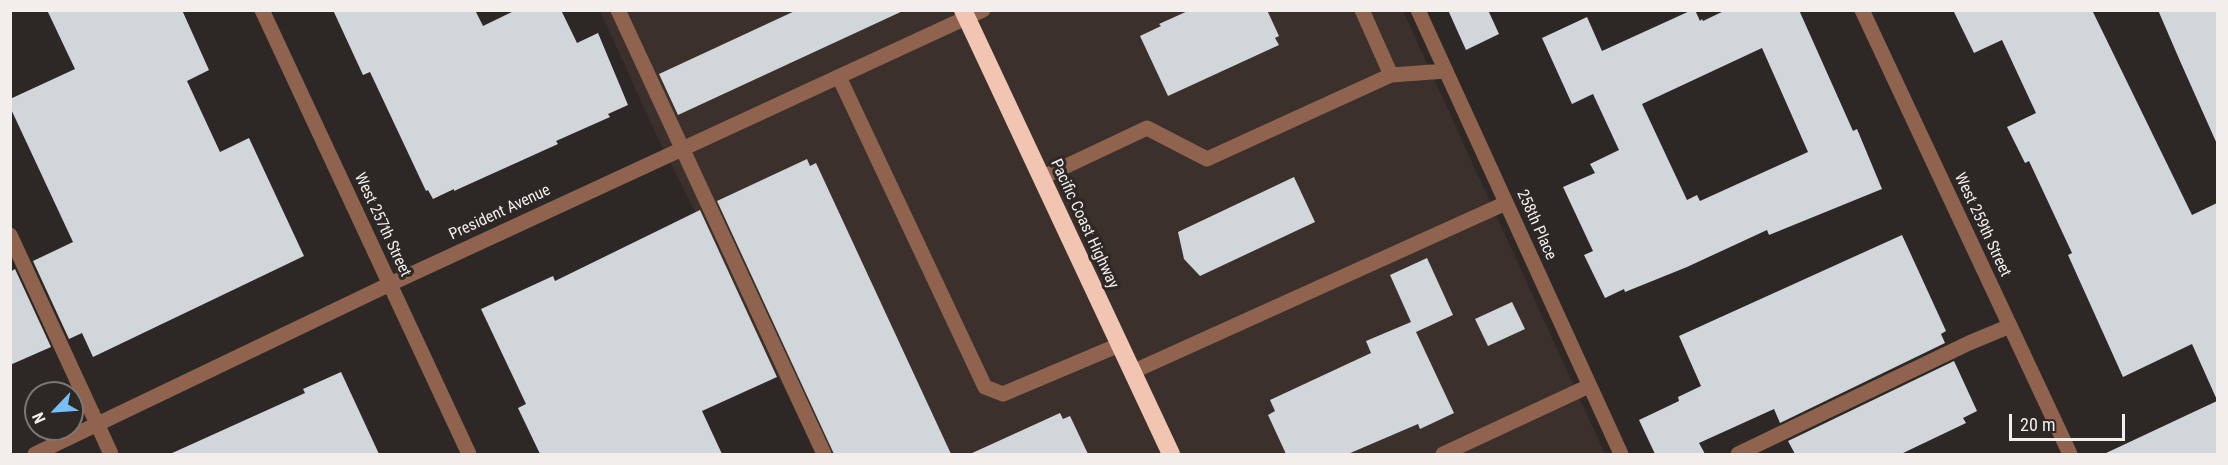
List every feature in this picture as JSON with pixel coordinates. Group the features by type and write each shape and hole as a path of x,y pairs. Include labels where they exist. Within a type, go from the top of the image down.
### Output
{"highway":[{"name":"Pacific Coast Highway","path":"970,13 1041,178 1171,454"}],"street":[{"name":"West 257th Street","path":"262,10 469,454"},
{"path":"618,10 824,454"},
{"path":"1362,10 1391,75"},
{"name":"258th Place","path":"1418,10 1621,454"},
{"name":"West 259th Street","path":"1862,10 2070,454"},
{"name":"President Avenue","path":"36,454 390,284 839,77 970,13"},
{"path":"1041,178 1147,128 1207,159 1391,75 1446,71"},
{"path":"839,77 985,387 1003,394 1119,345"},
{"path":"1132,372 1506,203"},
{"path":"10,235 111,454"},
{"path":"1738,454 2010,326"},
{"path":"1443,454 1589,386"}],"shaded area":[{"path":"600,11 1403,11 1605,454 817,454 656,134"}],"building":[{"path":"47,10 182,10 209,70 187,81 220,152 249,138 304,256 93,357 82,333 69,339 33,261 73,242 10,107 10,99 75,69"},
{"path":"333,10 475,10 483,26 516,10 561,10 577,43 598,33 628,105 608,114 610,117 556,141 558,144 433,199 428,190 426,191 370,72 363,75"},
{"path":"797,10 905,10 678,115 659,74"},
{"path":"1190,10 1267,10 1279,36 1275,38 1279,45 1168,96 1140,36 1161,26 1159,24"},
{"path":"1448,10 1488,10 1499,34 1466,50"},
{"path":"1692,10 1695,10 1700,21 1702,19 1703,21 1726,10 1799,10 1853,131 1857,129 1882,189 1769,235 1767,230 1687,267 1605,298 1584,255 1593,251 1563,187 1595,173 1590,164 1619,150 1593,94 1572,104 1542,38 1587,17 1602,51","holes":["1762,48 1808,152 1700,201 1697,195 1687,200 1642,104"]},
{"path":"1953,10 2092,10 2192,215 2217,203 2217,400 2192,344 2123,377 2068,255 2072,253 2029,161 2025,163 2007,127 2036,113 2002,40 1974,53"},
{"path":"2158,10 2217,10 2217,144 2180,61"},
{"path":"807,159 810,166 816,163 951,454 834,454 717,201"},
{"path":"1294,177 1315,222 1200,276 1184,259 1178,232"},
{"path":"700,210 777,377 702,411 722,454 540,454 518,408 526,404 481,309 553,276 555,281"},
{"path":"1902,235 1946,331 1941,334 1945,343 1780,423 1774,409 1699,443 1705,454 1655,454 1639,420 1679,401 1678,397 1701,386 1679,336"},
{"path":"1427,258 1453,315 1416,332 1454,413 1420,429 1418,424 1348,454 1286,454 1268,415 1275,411 1270,400 1371,353 1366,341 1411,322 1390,275"},
{"path":"15,269 51,347 10,365 10,272"},
{"path":"1512,302 1525,329 1488,346 1475,319"},
{"path":"1954,361 1977,411 1963,418 1966,423 1901,454 1795,454 1788,441"},
{"path":"341,372 379,454 170,454 305,393 303,389"},
{"path":"2217,401 2217,454 2104,454"},
{"path":"1060,413 1063,419 1070,416 1088,454 970,454"}]}
